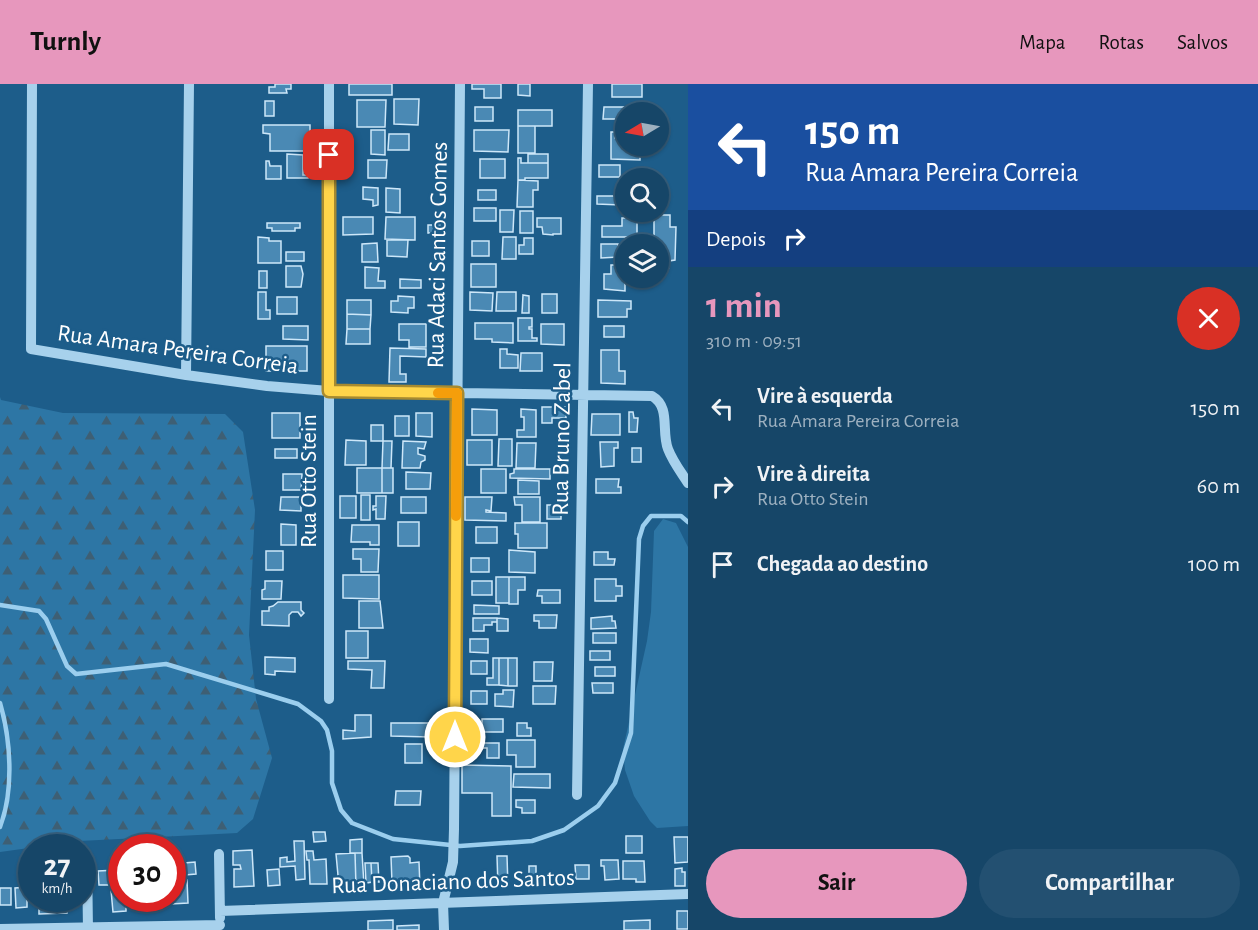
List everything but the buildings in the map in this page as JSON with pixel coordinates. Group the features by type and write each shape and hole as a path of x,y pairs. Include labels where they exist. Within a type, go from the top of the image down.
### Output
{"street":[{"name":"Rua Amara Pereira Correia","path":"32,84 31,349 186,375 267,386 329,391 652,396 659,400 664,408 667,447 688,483"},
{"path":"186,375 189,84"},
{"name":"Rua Otto Stein","path":"329,84 329,699"},
{"name":"Rua Adaci Santos Gomes","path":"444,930 443,903 453,862 454,829 460,84"},
{"name":"Rua Bruno Zabel","path":"577,795 588,84"},
{"path":"0,929 220,928 219,854"},
{"name":"Rua Donaciano dos Santos","path":"220,911 688,894"},
{"path":"88,912 88,929"}],"green space":[{"path":"0,397 1,400 63,413 225,414 243,432 255,510 249,635 256,699 272,758 253,819 237,833 186,836 108,834 108,840 96,840 96,834 18,834 18,849 0,852"},
{"path":"663,519 676,523 688,547 688,826 657,828 634,796 625,770 623,749 647,641 651,612 654,531"}],"waterway":[{"path":"0,605 39,611 46,619 67,666 76,674 166,664 298,704 321,721 327,730 332,751 332,783 341,810 352,823 393,839 460,846 532,841 564,830 598,806 615,783 631,733 639,539 643,526 651,516 681,516 688,522"},
{"path":"0,703 9,749 9,782 0,827"}],"slow traffic":[{"path":"438,393 457,393 456,516"}],"route":[{"path":"329,155 329,391 457,393 455,737"}]}
